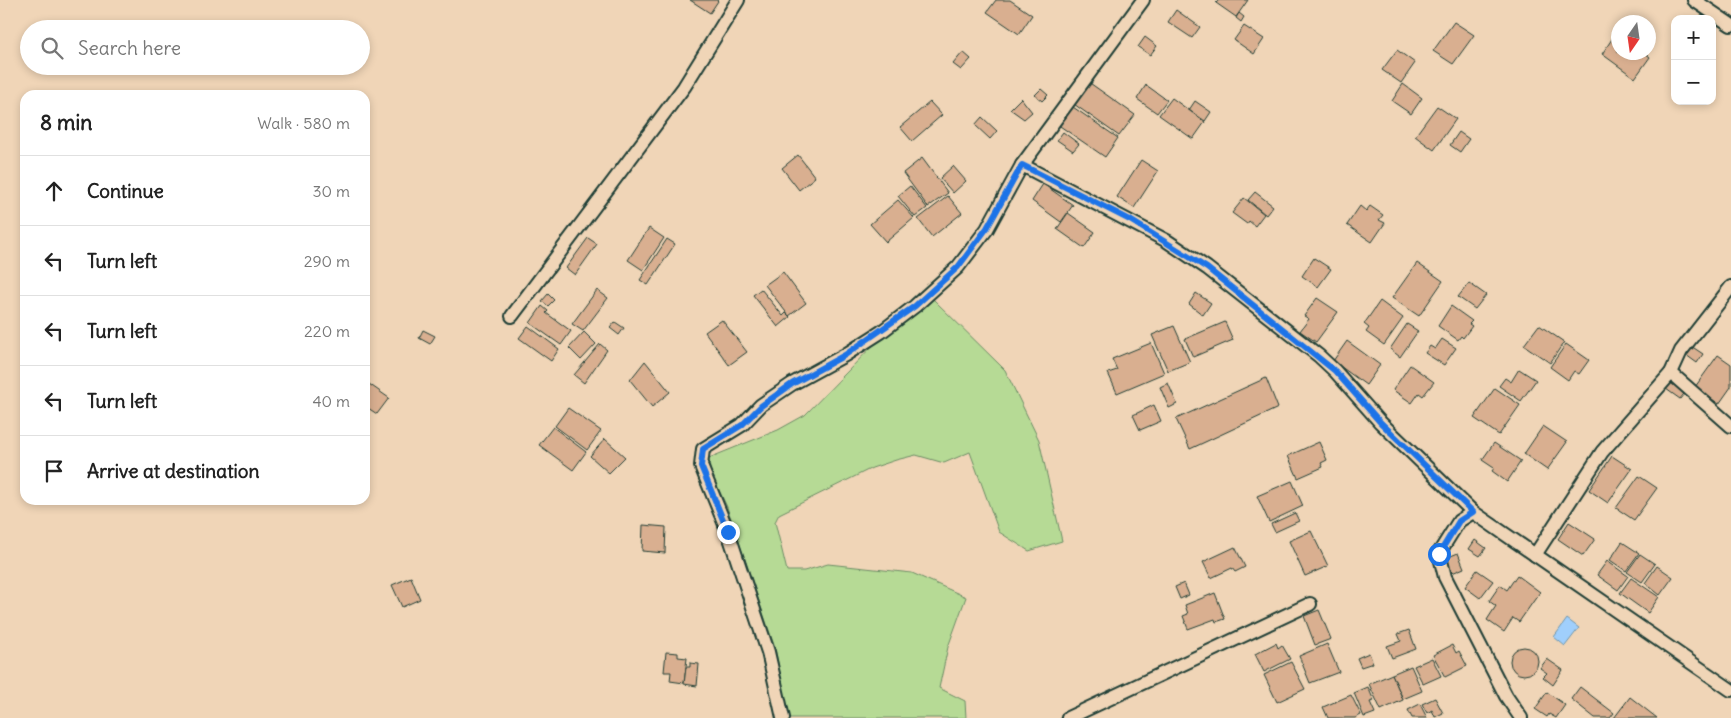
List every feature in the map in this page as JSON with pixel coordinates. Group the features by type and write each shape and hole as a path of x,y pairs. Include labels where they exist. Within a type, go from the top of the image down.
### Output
{"street":[{"path":"512,316 684,87 738,0"},
{"path":"783,718 765,643 728,532 701,466 703,449 742,425 761,406 792,384 845,355 915,306 958,267 987,228 1022,165 1143,0"},
{"path":"1694,0 1731,25"},
{"path":"1022,165 1130,220 1207,268 1330,366 1380,422 1473,512 1731,690"},
{"path":"1535,555 1602,452 1671,373 1681,351 1731,287"},
{"path":"1671,373 1731,426"},
{"path":"1473,512 1459,521 1439,554 1450,586 1506,696 1521,718"},
{"path":"1068,718 1310,604"}],"green space":[{"path":"932,298 1005,370 1039,440 1062,541 1029,551 999,532 970,452 944,463 916,455 896,460 872,468 779,514 775,522 787,571 804,571 828,564 912,573 966,597 948,647 939,688 965,701 966,718 789,718 775,648 727,507 710,471 709,458 778,430 805,415 884,334"}],"water":[{"path":"1567,619 1579,628 1565,646 1554,637"}],"building":[{"path":"690,0 717,0 718,1 710,13"},
{"path":"996,0 1010,0 1032,15 1019,34 987,12"},
{"path":"1219,0 1248,0 1236,17 1216,3"},
{"path":"1176,10 1200,27 1192,38 1168,22"},
{"path":"1239,13 1244,17 1241,22 1236,18"},
{"path":"1454,22 1474,35 1453,64 1433,51"},
{"path":"1244,26 1264,39 1254,54 1234,40"},
{"path":"1145,37 1157,46 1150,55 1138,47"},
{"path":"1611,40 1611,60 1648,60 1635,78 1602,54"},
{"path":"1397,50 1415,63 1401,83 1382,70"},
{"path":"963,52 971,59 961,70 953,64"},
{"path":"1087,81 1135,115 1119,136 1071,102"},
{"path":"1403,84 1422,98 1411,114 1392,101"},
{"path":"1146,85 1167,100 1157,113 1137,99"},
{"path":"1041,89 1048,95 1042,101 1035,95"},
{"path":"1021,98 1032,112 1024,119 1010,109"},
{"path":"1172,98 1205,122 1193,139 1159,115"},
{"path":"1195,101 1211,112 1205,121 1189,110"},
{"path":"930,102 942,115 912,141 900,127"},
{"path":"1070,105 1118,138 1105,157 1057,124"},
{"path":"1437,106 1456,119 1434,150 1415,136"},
{"path":"982,117 997,131 990,139 975,125"},
{"path":"1063,132 1079,144 1073,151 1057,140"},
{"path":"1459,132 1469,139 1460,152 1450,145"},
{"path":"798,155 815,177 799,190 782,168"},
{"path":"922,158 948,193 928,207 903,173"},
{"path":"1141,160 1158,171 1134,208 1117,197"},
{"path":"953,166 966,181 953,193 940,178"},
{"path":"1043,184 1073,205 1061,222 1032,201"},
{"path":"910,186 927,208 915,217 898,196"},
{"path":"1255,192 1273,206 1266,215 1248,200"},
{"path":"948,196 962,213 932,237 918,219"},
{"path":"1244,198 1264,214 1255,226 1249,221 1247,224 1232,213"},
{"path":"898,200 914,218 886,242 870,224"},
{"path":"1360,206 1366,211 1370,206 1383,215 1379,220 1385,223 1372,242 1347,225"},
{"path":"1068,213 1095,232 1084,248 1057,229"},
{"path":"649,228 664,238 643,270 628,260"},
{"path":"588,238 597,244 575,275 566,268"},
{"path":"667,239 675,244 648,285 640,280"},
{"path":"1314,258 1331,269 1318,287 1302,276"},
{"path":"1417,263 1443,281 1419,316 1392,298"},
{"path":"783,272 806,303 789,316 765,285"},
{"path":"1469,283 1486,295 1475,309 1458,297"},
{"path":"761,289 783,316 786,313 790,317 778,327 753,295"},
{"path":"597,290 608,298 583,331 572,324"},
{"path":"1196,293 1211,303 1203,315 1189,304"},
{"path":"548,294 554,300 548,306 542,301"},
{"path":"1317,298 1338,312 1316,342 1300,331 1309,319 1304,316"},
{"path":"1380,301 1403,318 1384,345 1366,332 1369,328 1364,324"},
{"path":"542,306 548,311 546,313 571,331 561,345 530,323"},
{"path":"1451,306 1472,321 1469,324 1472,326 1463,338 1461,336 1458,340 1438,326"},
{"path":"722,320 747,352 729,365 705,332"},
{"path":"615,322 624,328 619,335 610,328"},
{"path":"1225,322 1233,340 1193,357 1185,339"},
{"path":"1407,324 1418,331 1400,357 1390,349"},
{"path":"1539,325 1564,342 1550,363 1524,345"},
{"path":"528,326 559,349 551,361 519,338"},
{"path":"1174,326 1190,362 1168,371 1152,335"},
{"path":"423,330 435,336 430,344 419,338"},
{"path":"584,332 596,344 581,360 569,348"},
{"path":"1442,339 1456,348 1444,365 1425,353 1430,346 1435,349"},
{"path":"1347,341 1380,365 1366,385 1333,361"},
{"path":"1151,343 1164,373 1117,393 1108,373 1117,370 1112,359"},
{"path":"600,344 607,350 584,383 574,375"},
{"path":"1566,344 1589,360 1579,374 1574,371 1568,380 1550,367"},
{"path":"1688,344 1703,354 1697,363 1682,352"},
{"path":"1718,355 1731,364 1731,387 1719,404 1695,387"},
{"path":"645,361 670,392 652,407 630,380"},
{"path":"1410,365 1434,382 1423,396 1419,393 1412,403 1393,390"},
{"path":"1519,369 1536,380 1521,401 1499,386 1505,378 1511,382"},
{"path":"1266,378 1278,408 1190,449 1176,419"},
{"path":"1672,380 1687,390 1680,399 1666,389"},
{"path":"1168,383 1177,404 1169,408 1160,387"},
{"path":"370,385 389,398 377,414 370,409"},
{"path":"1495,388 1520,405 1499,435 1474,418"},
{"path":"1154,405 1161,421 1140,430 1133,415"},
{"path":"568,408 601,431 587,450 555,426"},
{"path":"1543,426 1567,442 1547,470 1524,454"},
{"path":"553,427 586,452 573,470 539,445"},
{"path":"605,439 625,457 609,473 590,456"},
{"path":"1319,442 1327,460 1321,463 1323,467 1298,478 1288,456"},
{"path":"1494,443 1521,461 1507,482 1492,471 1494,468 1482,460"},
{"path":"1612,456 1632,469 1608,503 1589,490"},
{"path":"1639,476 1657,488 1634,520 1616,508"},
{"path":"1292,481 1303,506 1269,522 1257,496"},
{"path":"1295,513 1299,521 1275,532 1271,524"},
{"path":"1569,522 1595,539 1583,556 1558,539"},
{"path":"643,525 666,527 665,553 642,551"},
{"path":"1311,531 1328,566 1305,576 1289,541"},
{"path":"1475,540 1486,548 1480,556 1469,549"},
{"path":"1622,542 1639,553 1626,571 1610,560"},
{"path":"1235,547 1245,567 1235,572 1232,568 1211,578 1203,562"},
{"path":"1458,553 1464,568 1452,573 1446,558"},
{"path":"1640,554 1655,564 1642,582 1627,572"},
{"path":"1607,561 1628,576 1618,590 1597,575"},
{"path":"1657,566 1673,577 1660,595 1645,583"},
{"path":"1477,570 1493,581 1480,598 1465,587"},
{"path":"1517,575 1540,592 1519,622 1513,618 1504,632 1487,620 1496,606 1489,601 1500,585 1507,590"},
{"path":"411,577 420,599 402,607 392,585"},
{"path":"1631,578 1659,597 1648,613 1620,593"},
{"path":"1184,583 1189,595 1180,599 1175,587"},
{"path":"1215,593 1225,619 1216,622 1215,619 1188,629 1183,616 1188,614 1185,605"},
{"path":"1319,610 1331,639 1315,645 1304,616"},
{"path":"1409,630 1416,649 1392,658 1387,646 1401,641 1398,634"},
{"path":"1276,643 1278,648 1282,645 1290,659 1264,672 1255,654"},
{"path":"1327,644 1339,672 1310,683 1299,656"},
{"path":"1452,645 1456,653 1459,651 1467,666 1445,677 1433,655"},
{"path":"1524,647 1534,651 1538,661 1534,671 1524,675 1514,671 1510,661 1514,651"},
{"path":"666,652 678,653 678,657 687,658 684,683 670,681 671,672 664,672"},
{"path":"1369,653 1373,663 1361,667 1357,658"},
{"path":"1432,658 1441,676 1423,684 1414,666"},
{"path":"1547,659 1563,670 1553,685 1543,677 1547,673 1540,668"},
{"path":"1291,662 1305,689 1277,702 1264,675"},
{"path":"690,663 699,664 697,686 684,684 686,667 690,667"},
{"path":"1411,666 1422,691 1403,699 1392,674"},
{"path":"1392,674 1403,700 1381,710 1369,684"},
{"path":"1368,687 1374,701 1370,702 1375,713 1364,717 1354,693"},
{"path":"1580,687 1614,713 1610,718 1595,718 1571,699"},
{"path":"1547,692 1565,705 1556,718 1549,714 1547,717 1535,709"},
{"path":"1351,695 1361,715 1355,718 1328,718 1323,707"},
{"path":"1630,697 1657,718 1614,718"},
{"path":"1435,698 1443,713 1435,717 1432,710 1427,713 1422,704"},
{"path":"1420,704 1427,718 1412,718 1408,710"}],"route":[{"path":"728,532 701,466 703,449 742,425 761,406 792,384 845,355 881,332 915,306 958,267 987,228 1022,165 1130,220 1167,242 1207,268 1319,356 1335,371 1380,422 1473,512 1459,521 1439,554"}]}
